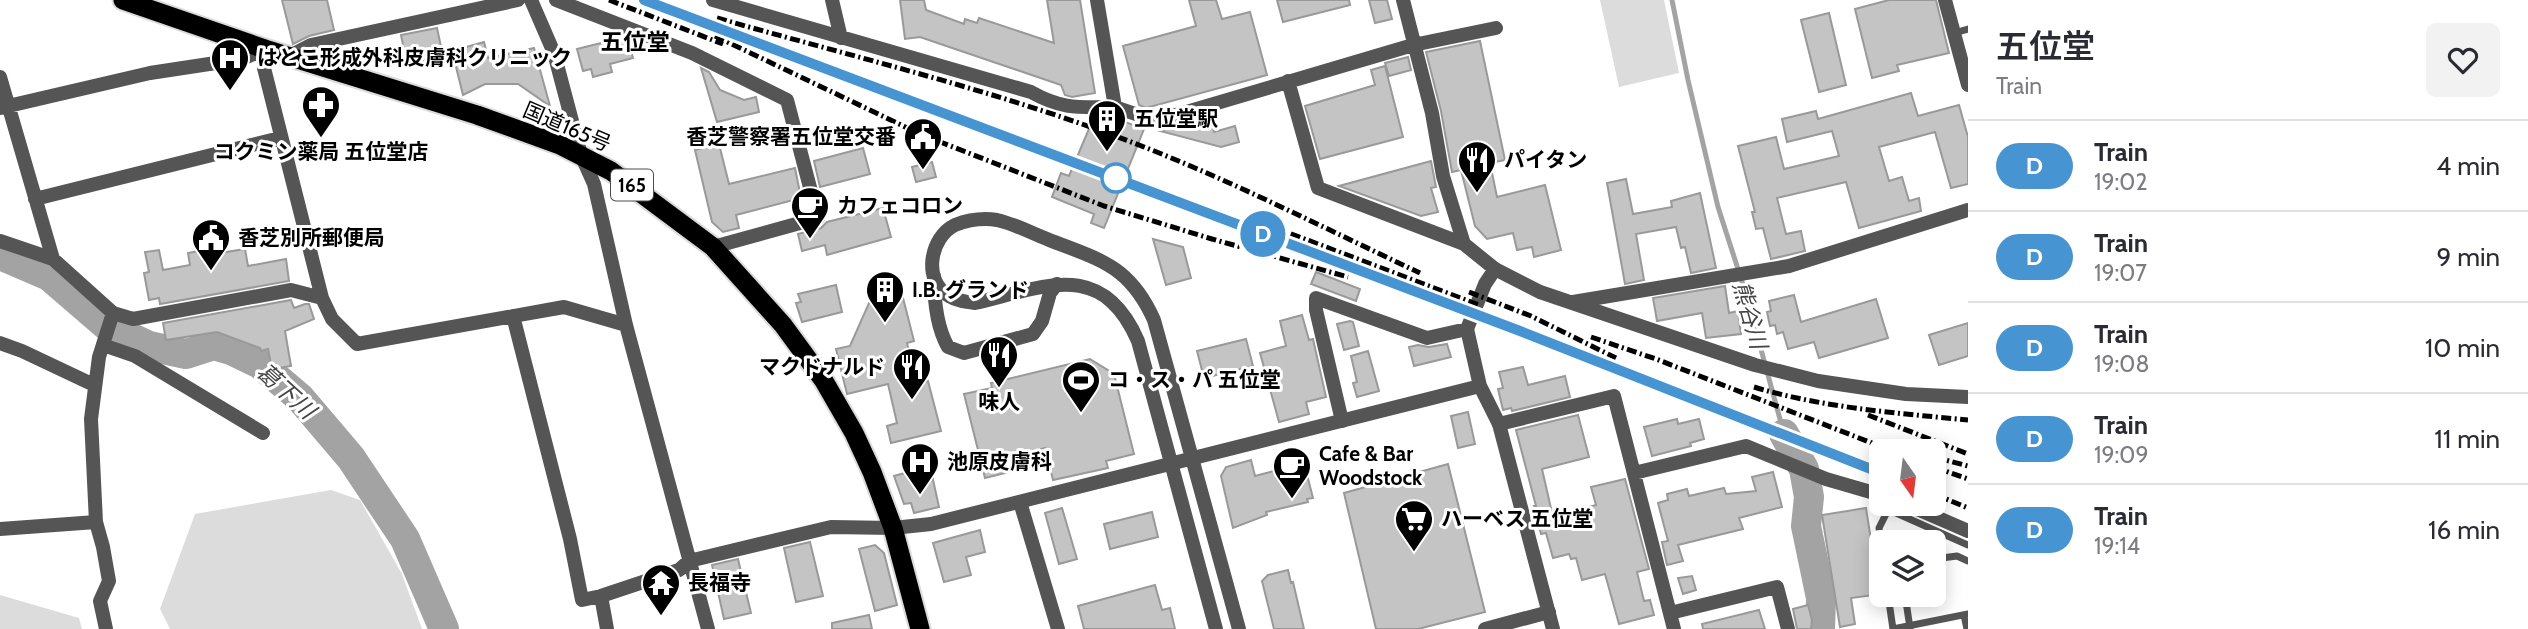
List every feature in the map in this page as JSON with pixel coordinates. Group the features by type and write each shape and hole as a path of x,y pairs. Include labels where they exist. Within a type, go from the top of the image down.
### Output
{"highway":[{"name":"国道165号","path":"123,0 561,145 634,186 713,247 783,325 824,381 863,453 893,528 920,629"}],"street":[{"path":"290,56 311,45 519,0"},
{"path":"531,0 554,53 582,155 594,184 626,325 708,629"},
{"path":"556,0 692,53 787,100 818,218 713,247"},
{"path":"713,0 1031,93 1052,104 1115,107 1156,121 1413,45 1496,28"},
{"path":"832,0 841,38"},
{"path":"1097,0 1115,107"},
{"path":"1403,0 1432,113 1443,176 1464,244"},
{"path":"1945,0 1961,31 1968,85"},
{"path":"4,107 150,73 242,59 265,49 264,68 322,299 332,319 358,344 564,306 626,325"},
{"path":"0,77 4,107 53,259"},
{"path":"1288,81 1318,188 1464,244 1495,269 1540,292 1755,365 1818,381 1906,394 1968,397"},
{"path":"35,200 280,138"},
{"path":"1573,302 1789,266 1968,210"},
{"path":"1056,284 1050,293 1042,321 1033,334 964,353 948,347 943,339 935,306 932,261 934,249 941,234 952,227 978,220 996,220 1104,263 1120,273 1136,289 1154,320 1239,629"},
{"path":"0,241 53,259 113,313 133,319 291,290 322,299"},
{"path":"1495,269 1485,284 1467,329 1480,386 1499,424 1553,629"},
{"path":"934,276 947,295 963,302 975,303 1056,284 1072,283 1104,295 1119,306 1138,341 1216,629"},
{"path":"1342,421 1316,310 1316,298 1427,338 1467,329"},
{"path":"106,629 100,601 109,581 96,522 91,419 94,384 113,313"},
{"path":"513,316 567,526 582,600 678,570 689,561 831,527 893,528 931,524 1480,386"},
{"path":"0,343 94,384"},
{"path":"103,345 135,356 263,433"},
{"path":"1499,424 1614,396 1674,629"},
{"path":"1634,473 1746,446 1826,479 1869,492"},
{"path":"1020,502 1058,629"},
{"path":"1934,516 1968,531"},
{"path":"0,530 96,522"},
{"path":"1670,613 1777,587 1787,629"},
{"path":"601,596 607,629"},
{"path":"1485,629 1549,612"}],"lane":[{"path":"1908,516 1968,545"},
{"path":"1946,557 1957,556 1968,561"},
{"path":"1890,607 1893,629 1966,615 1967,629"},
{"path":"1907,607 1910,627"}],"shaded area":[{"path":"1600,0 1664,0 1679,73 1619,87"},
{"path":"331,490 360,500 402,574 422,629 170,629 160,609 195,514"},
{"path":"0,595 79,618 82,629 0,629"}],"building":[{"path":"282,0 327,0 334,30 309,36 293,44"},
{"path":"900,0 924,0 926,10 964,24 965,19 977,23 979,18 1054,43 1047,0 1080,0 1095,93 1072,97 1065,95 1061,85 920,37 905,39"},
{"path":"1189,0 1216,0 1222,19 1250,12 1267,75 1146,108 1139,105 1123,46 1196,26"},
{"path":"1277,0 1349,0 1350,5 1283,22"},
{"path":"1369,0 1387,0 1392,19 1375,23"},
{"path":"1889,0 1936,0 1949,53 1897,65 1899,71 1872,78 1855,9"},
{"path":"1829,13 1846,85 1819,92 1801,20"},
{"path":"437,28 443,56 415,63 405,55 401,35"},
{"path":"625,37 633,58 610,64 612,72 593,77 591,69 583,71 577,49"},
{"path":"1480,41 1505,160 1490,163 1497,197 1545,185 1561,250 1534,257 1532,247 1517,250 1513,233 1487,239 1475,226 1461,170 1452,172 1441,111 1426,52"},
{"path":"484,42 488,58 534,48 550,106 518,84 485,84 463,95 452,51"},
{"path":"1408,57 1411,70 1389,76 1385,63"},
{"path":"1385,66 1403,137 1320,159 1305,106 1375,85 1371,70"},
{"path":"701,68 709,72 720,90 744,100 756,97 759,112 717,122"},
{"path":"1911,93 1918,116 1959,105 1968,137 1968,184 1951,188 1935,132 1879,147 1889,181 1902,177 1909,201 1919,198 1921,211 1859,228 1846,182 1777,198 1786,234 1801,231 1805,251 1771,259 1763,228 1756,229 1752,212 1755,212 1738,146 1776,137 1784,169 1839,156 1832,131 1787,142 1782,119 1816,111 1818,119"},
{"path":"1210,115 1214,132 1235,126 1239,142 1221,147 1160,131"},
{"name":"五位堂駅","path":"1094,117 1112,117 1144,129 1104,228 1091,223 1094,214 1052,197 1061,173 1069,176"},
{"path":"719,144 729,184 795,168 801,198 736,215 739,228 723,232 712,222 695,150"},
{"path":"863,148 870,174 820,187 814,161"},
{"path":"1431,161 1436,187 1431,188 1438,212 1421,216 1339,186"},
{"name":"香芝警察署五位堂交番","path":"932,162 936,177 916,182 912,167"},
{"path":"1626,179 1633,214 1672,207 1671,201 1700,193 1716,268 1691,273 1685,247 1681,248 1676,227 1636,234 1644,280 1625,284 1607,183"},
{"path":"883,208 891,237 827,255 825,245 802,251 798,234 821,228 827,222"},
{"path":"1153,239 1183,247 1191,278 1166,285"},
{"path":"219,247 220,253 245,249 248,266 286,259 289,281 160,304 159,298 149,300 144,273 149,272 145,252 159,250 163,270 190,265 188,253"},
{"path":"1316,272 1360,289 1356,301 1311,284"},
{"path":"836,285 842,312 802,322 796,303 801,302 798,294"},
{"path":"1725,286 1729,313 1738,311 1741,334 1706,338 1702,313 1657,321 1653,298"},
{"path":"902,294 914,341 907,343 917,384 928,381 941,431 891,443 887,426 897,423 888,384 847,394 836,349 850,346 869,303"},
{"path":"1794,295 1801,322 1876,299 1888,338 1819,358 1814,342 1788,349 1783,332 1777,334 1775,325 1770,326 1767,312 1771,311 1769,301"},
{"path":"291,300 294,308 309,304 314,319 285,331 291,366 272,369 268,349 261,351 260,348 217,332 166,340 163,323"},
{"path":"1302,315 1309,340 1313,339 1326,397 1306,402 1309,414 1279,422 1260,353 1286,346 1280,321"},
{"path":"1353,322 1359,346 1344,350 1337,324"},
{"path":"1968,323 1968,356 1939,365 1929,335"},
{"path":"1246,339 1253,366 1204,378 1197,351"},
{"path":"1447,344 1451,357 1414,366 1409,347"},
{"path":"1368,351 1379,391 1357,397 1353,383 1357,382 1351,356"},
{"name":"コ・ス・パ 五位堂","path":"1090,359 1114,374 1134,454 1106,461 1108,468 1053,480 1045,448 1005,458 1009,472 985,478 964,394 992,388 991,383"},
{"path":"1523,367 1528,385 1565,376 1570,397 1512,411 1511,408 1503,410 1498,389 1503,388 1499,372"},
{"path":"1468,412 1475,444 1458,448 1451,416"},
{"path":"1578,415 1589,457 1542,469 1553,517 1596,505 1591,487 1625,479 1649,569 1637,572 1644,601 1650,600 1654,615 1619,624 1605,574 1582,580 1576,558 1571,559 1569,554 1553,558 1546,533 1541,534 1516,430"},
{"path":"1677,419 1678,424 1699,419 1704,439 1690,443 1691,446 1652,456 1644,427"},
{"path":"1251,460 1255,476 1304,463 1313,498 1307,499 1308,502 1266,512 1267,515 1233,528 1221,476 1226,467"},
{"name":"ハーベス 五位堂","path":"1448,464 1485,612 1418,629 1376,629 1344,493"},
{"path":"930,466 939,507 914,513 911,503 904,504 894,476"},
{"path":"1773,472 1782,507 1739,518 1743,529 1678,545 1683,561 1667,565 1662,542 1668,541 1658,503 1668,500 1667,494 1687,489 1689,496 1724,488 1726,494 1756,491 1752,477"},
{"path":"1062,508 1077,559 1059,564 1045,513"},
{"path":"1866,508 1869,530 1869,596 1851,598 1855,624 1840,627 1822,515"},
{"path":"1152,512 1158,537 1110,549 1104,524"},
{"path":"980,530 985,552 966,557 971,575 944,582 933,543"},
{"path":"810,542 823,596 796,602 784,548"},
{"path":"875,545 884,553 897,605 875,611 859,549"},
{"path":"738,559 751,613 724,619 712,565"},
{"path":"1288,570 1304,629 1274,629 1262,581 1268,575"},
{"path":"1692,576 1696,590 1683,594 1678,578"},
{"path":"1155,585 1162,610 1170,608 1175,629 1084,629 1078,606"},
{"path":"1808,605 1812,620 1811,629 1797,629 1793,609"},
{"path":"1759,610 1765,629 1703,629 1702,624"},
{"path":"869,615 872,629 832,629 832,623"}],"waterway":[{"name":"熊谷川","path":"1672,0 1718,207 1746,294 1784,434"},
{"name":"葛下川","path":"0,255 49,276 107,326 149,346 186,354 214,345 260,364 300,398 351,458 405,539 444,629"},
{"name":"熊谷川","path":"1784,434 1804,469 1809,497 1806,526 1821,598 1820,629"}],"railway":[{"path":"609,0 723,44"},
{"path":"644,0 1473,313 1869,468"},
{"path":"717,18 945,81 1114,136 1232,184 1420,273"},
{"path":"715,36 920,134 1104,206 1348,277"},
{"path":"1273,227 1479,305"},
{"path":"1469,292 1531,316 1616,358"},
{"path":"1591,337 1656,359 1869,442"},
{"path":"1754,387 1833,405 1968,420"},
{"path":"1868,415 1968,454"},
{"path":"1946,460 1968,466"},
{"path":"1946,471 1968,479"},
{"path":"1946,499 1968,508"}],"train":[{"name":"D","path":"644,0 1473,313 1869,468"}],"place":[{"name":"はとこ形成外科皮膚科クリニック","path":"230,92"},
{"name":"コクミン薬局 五位堂店","path":"321,139"},
{"name":"五位堂駅","path":"1107,153"},
{"name":"香芝警察署五位堂交番","path":"923,171"},
{"name":"パイタン","path":"1477,194"},
{"name":"カフェコロン","path":"810,240"},
{"name":"香芝別所郵便局","path":"211,272"},
{"name":"I.B. グランド","path":"885,324"},
{"name":"味人","path":"999,389"},
{"name":"マクドナルド","path":"912,401"},
{"name":"コ・ス・パ 五位堂","path":"1081,414"},
{"name":"池原皮膚科","path":"920,496"},
{"name":"Cafe & Bar Woodstock","path":"1292,500"},
{"name":"ハーベス 五位堂","path":"1414,553"},
{"name":"長福寺","path":"661,617"}],"district":[{"name":"五位堂","path":"635,42"}]}
